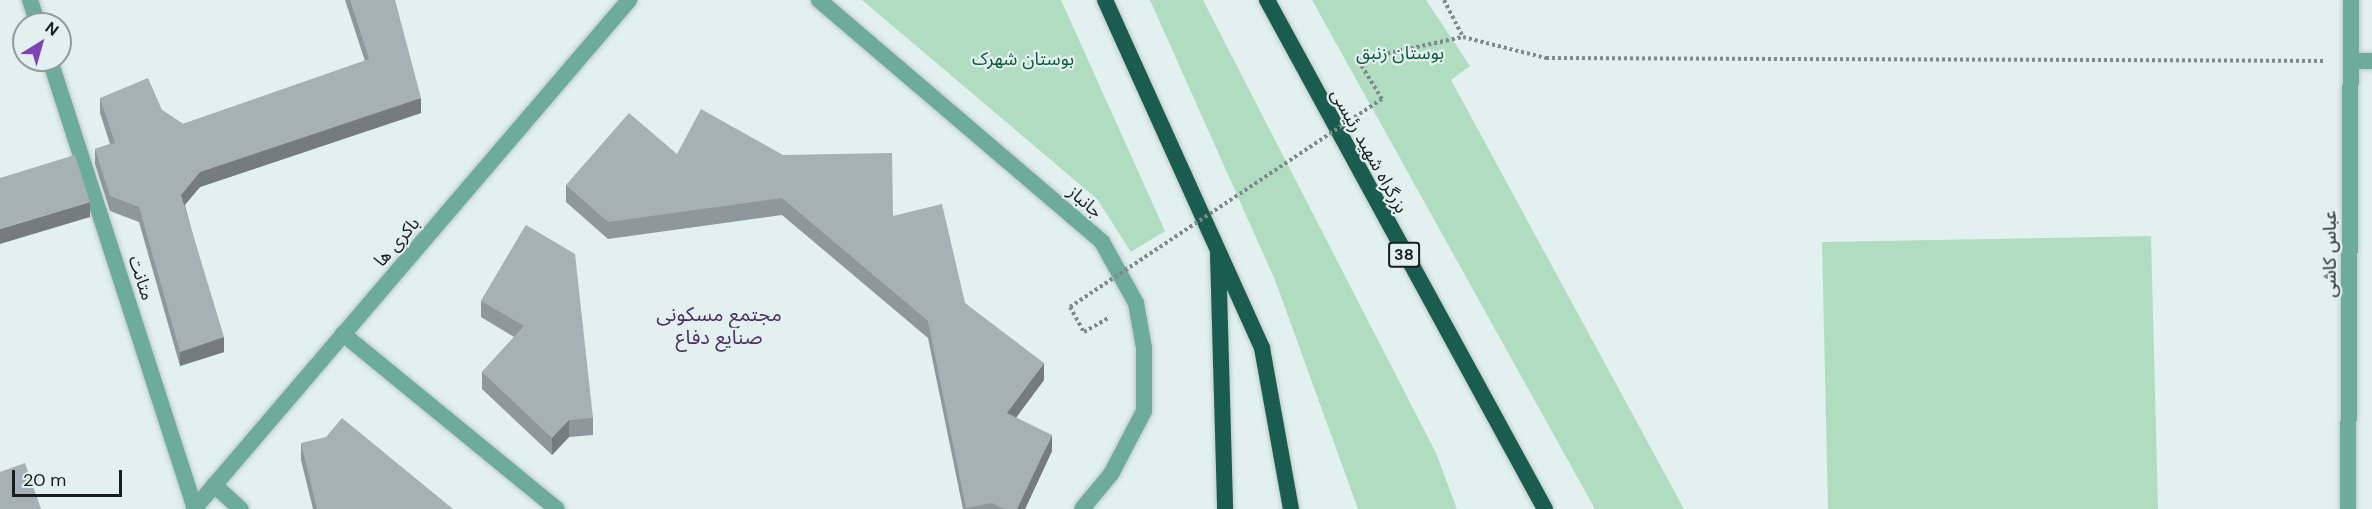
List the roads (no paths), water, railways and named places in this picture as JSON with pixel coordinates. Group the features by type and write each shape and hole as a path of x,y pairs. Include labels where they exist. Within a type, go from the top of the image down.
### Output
{"highway":[{"path":"1105,0 1218,242 1262,348 1291,509"},
{"name":"بزرگراه شهید رئیسی","path":"1268,0 1545,509"},
{"path":"1218,242 1225,509"}],"street":[{"name":"باکری ها","path":"194,509 629,0"},
{"name":"جانباز","path":"819,0 1102,242 1136,303 1144,348 1144,411 1112,474 1082,509"},
{"name":"عباس کاشی","path":"2348,509 2351,0"},
{"path":"2351,61 2372,61"},
{"name":"متانت","path":"54,72 194,509"},
{"path":"344,334 556,509"},
{"path":"214,485 242,509"}],"district":[{"name":"مجتمع مسکونی صنایع دفاع","path":"719,326"}],"park label":[{"name":"بوستان زنبق","path":"1400,53"},
{"name":"بوستان شهرک","path":"1023,59"}]}
